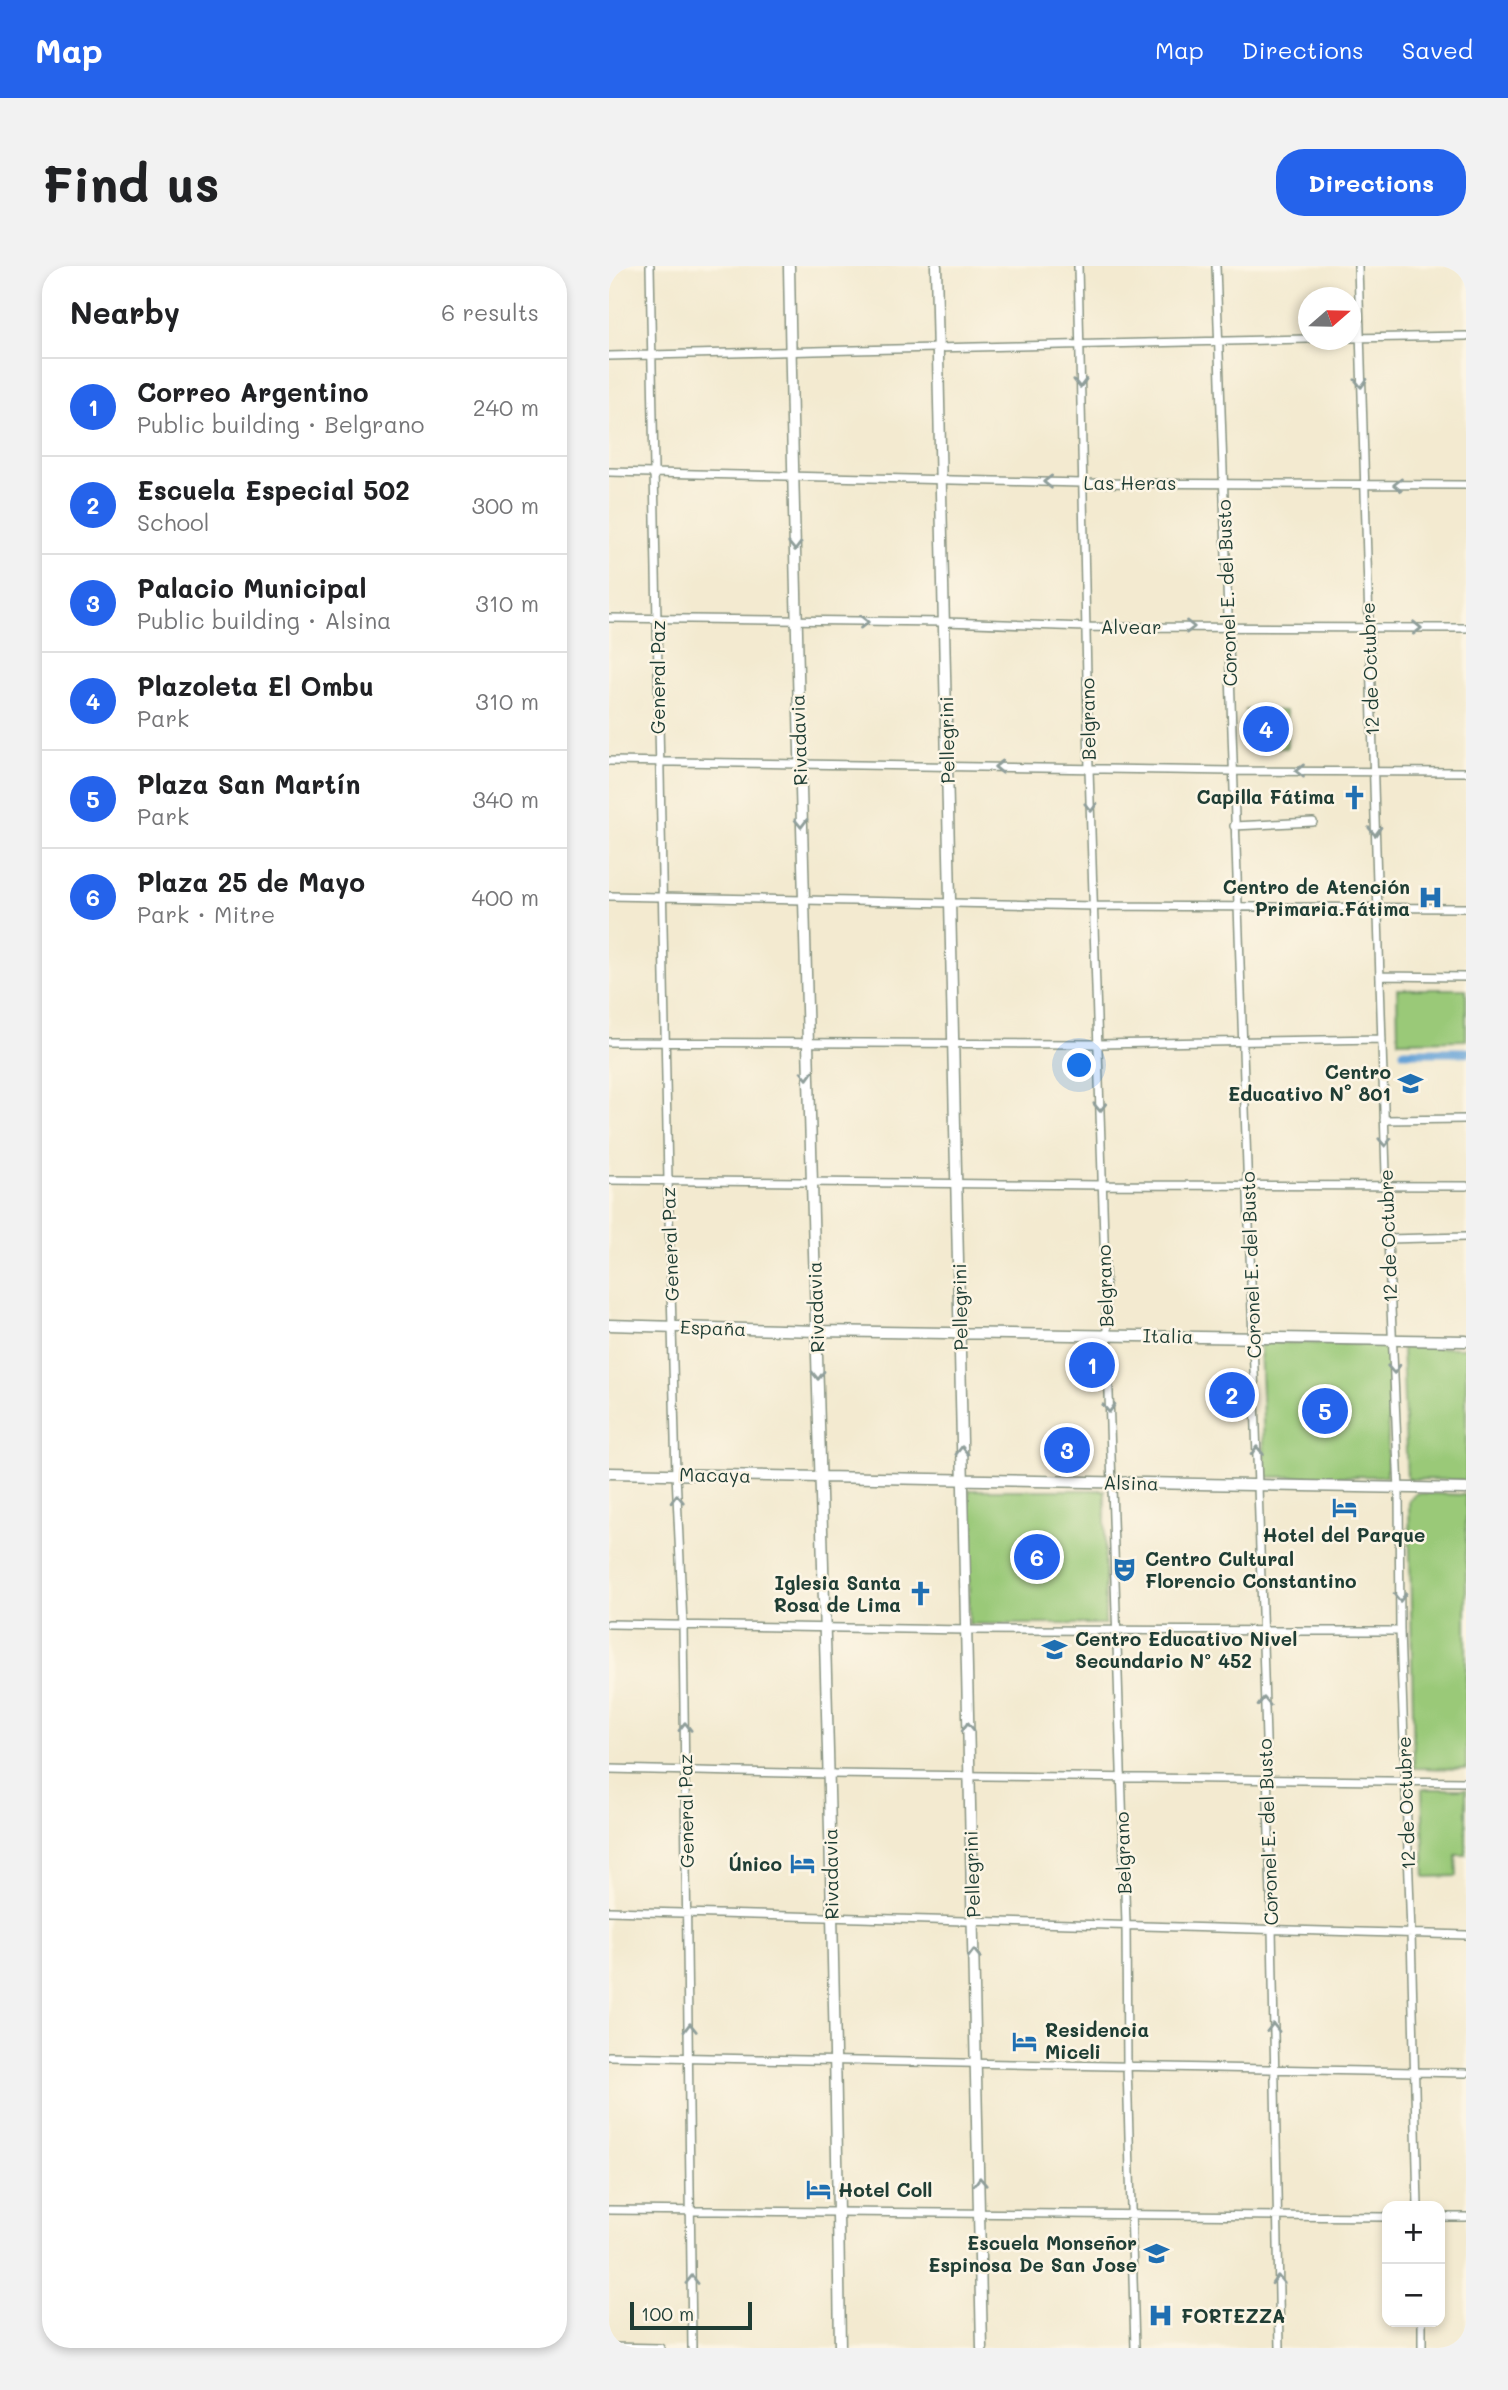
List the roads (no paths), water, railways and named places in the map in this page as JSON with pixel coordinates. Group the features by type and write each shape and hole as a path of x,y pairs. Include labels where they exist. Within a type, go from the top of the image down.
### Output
{"main road":[{"name":"Rivadavia","path":"789,266 806,1042 818,1331 830,1774 840,2348"},
{"name":"Pellegrini","path":"936,266 982,2348"},
{"name":"España","path":"609,1325 818,1331"},
{"name":"Italia","path":"818,1331 1466,1341"},
{"name":"Macaya","path":"609,1473 820,1476"},
{"name":"Alsina","path":"820,1476 1399,1490 1466,1489"}],"street":[{"name":"General Paz","path":"650,266 668,1180 683,1625 692,2348"},
{"name":"Belgrano","path":"1078,266 1089,769 1126,1924 1135,2348"},
{"name":"Coronel E. del Busto","path":"1216,266 1272,1928 1280,2348"},
{"name":"12 de Octubre","path":"1357,266 1358,287"},
{"path":"1361,338 1466,336"},
{"path":"609,356 1298,339"},
{"name":"12 de Octubre","path":"1360,350 1386,1186 1399,1490 1400,1631 1418,2201"},
{"name":"Las Heras","path":"609,472 941,481 1466,485"},
{"name":"Alvear","path":"609,618 945,622 1086,627 1466,628"},
{"path":"609,761 1466,772"},
{"path":"1234,827 1313,822"},
{"path":"609,896 1094,906 1466,908"},
{"path":"1380,976 1466,976"},
{"path":"609,1042 1098,1044 1382,1039"},
{"path":"1384,1120 1466,1119"},
{"path":"609,1180 1466,1186"},
{"path":"1388,1239 1466,1237"},
{"path":"609,1624 966,1630 1400,1631"},
{"path":"609,1769 1120,1779 1466,1782"},
{"path":"609,1911 973,1919 1466,1935"},
{"path":"609,2056 1466,2073"},
{"path":"609,2210 1382,2217"},
{"path":"1445,2217 1466,2217"},
{"path":"1422,2327 1422,2348"},
{"path":"609,2347 660,2348"}],"waterway":[{"path":"1404,1052 1466,1052"}],"place":[{"name":"Plazoleta El Ombu","path":"1266,729"},
{"name":"Capilla Fátima","path":"1355,797"},
{"name":"Centro de Atención Primaria.Fátima","path":"1430,898"},
{"name":"Centro Educativo N° 801","path":"1411,1083"},
{"name":"Correo Argentino","path":"1092,1365"},
{"name":"Escuela Especial 502","path":"1232,1395"},
{"name":"Plaza San Martín","path":"1325,1411"},
{"name":"Palacio Municipal","path":"1067,1450"},
{"name":"Hotel del Parque","path":"1344,1507"},
{"name":"Plaza 25 de Mayo","path":"1037,1557"},
{"name":"Centro Cultural Florencio Constantino","path":"1125,1570"},
{"name":"Iglesia Santa Rosa de Lima","path":"921,1594"},
{"name":"Centro Educativo Nivel Secundario Nº 452","path":"1055,1650"},
{"name":"Único","path":"802,1864"},
{"name":"Residencia Miceli","path":"1025,2041"},
{"name":"Hotel Coll","path":"818,2190"},
{"name":"Escuela Monseñor Espinosa De San Jose","path":"1157,2254"},
{"name":"FORTEZZA","path":"1161,2316"}]}
